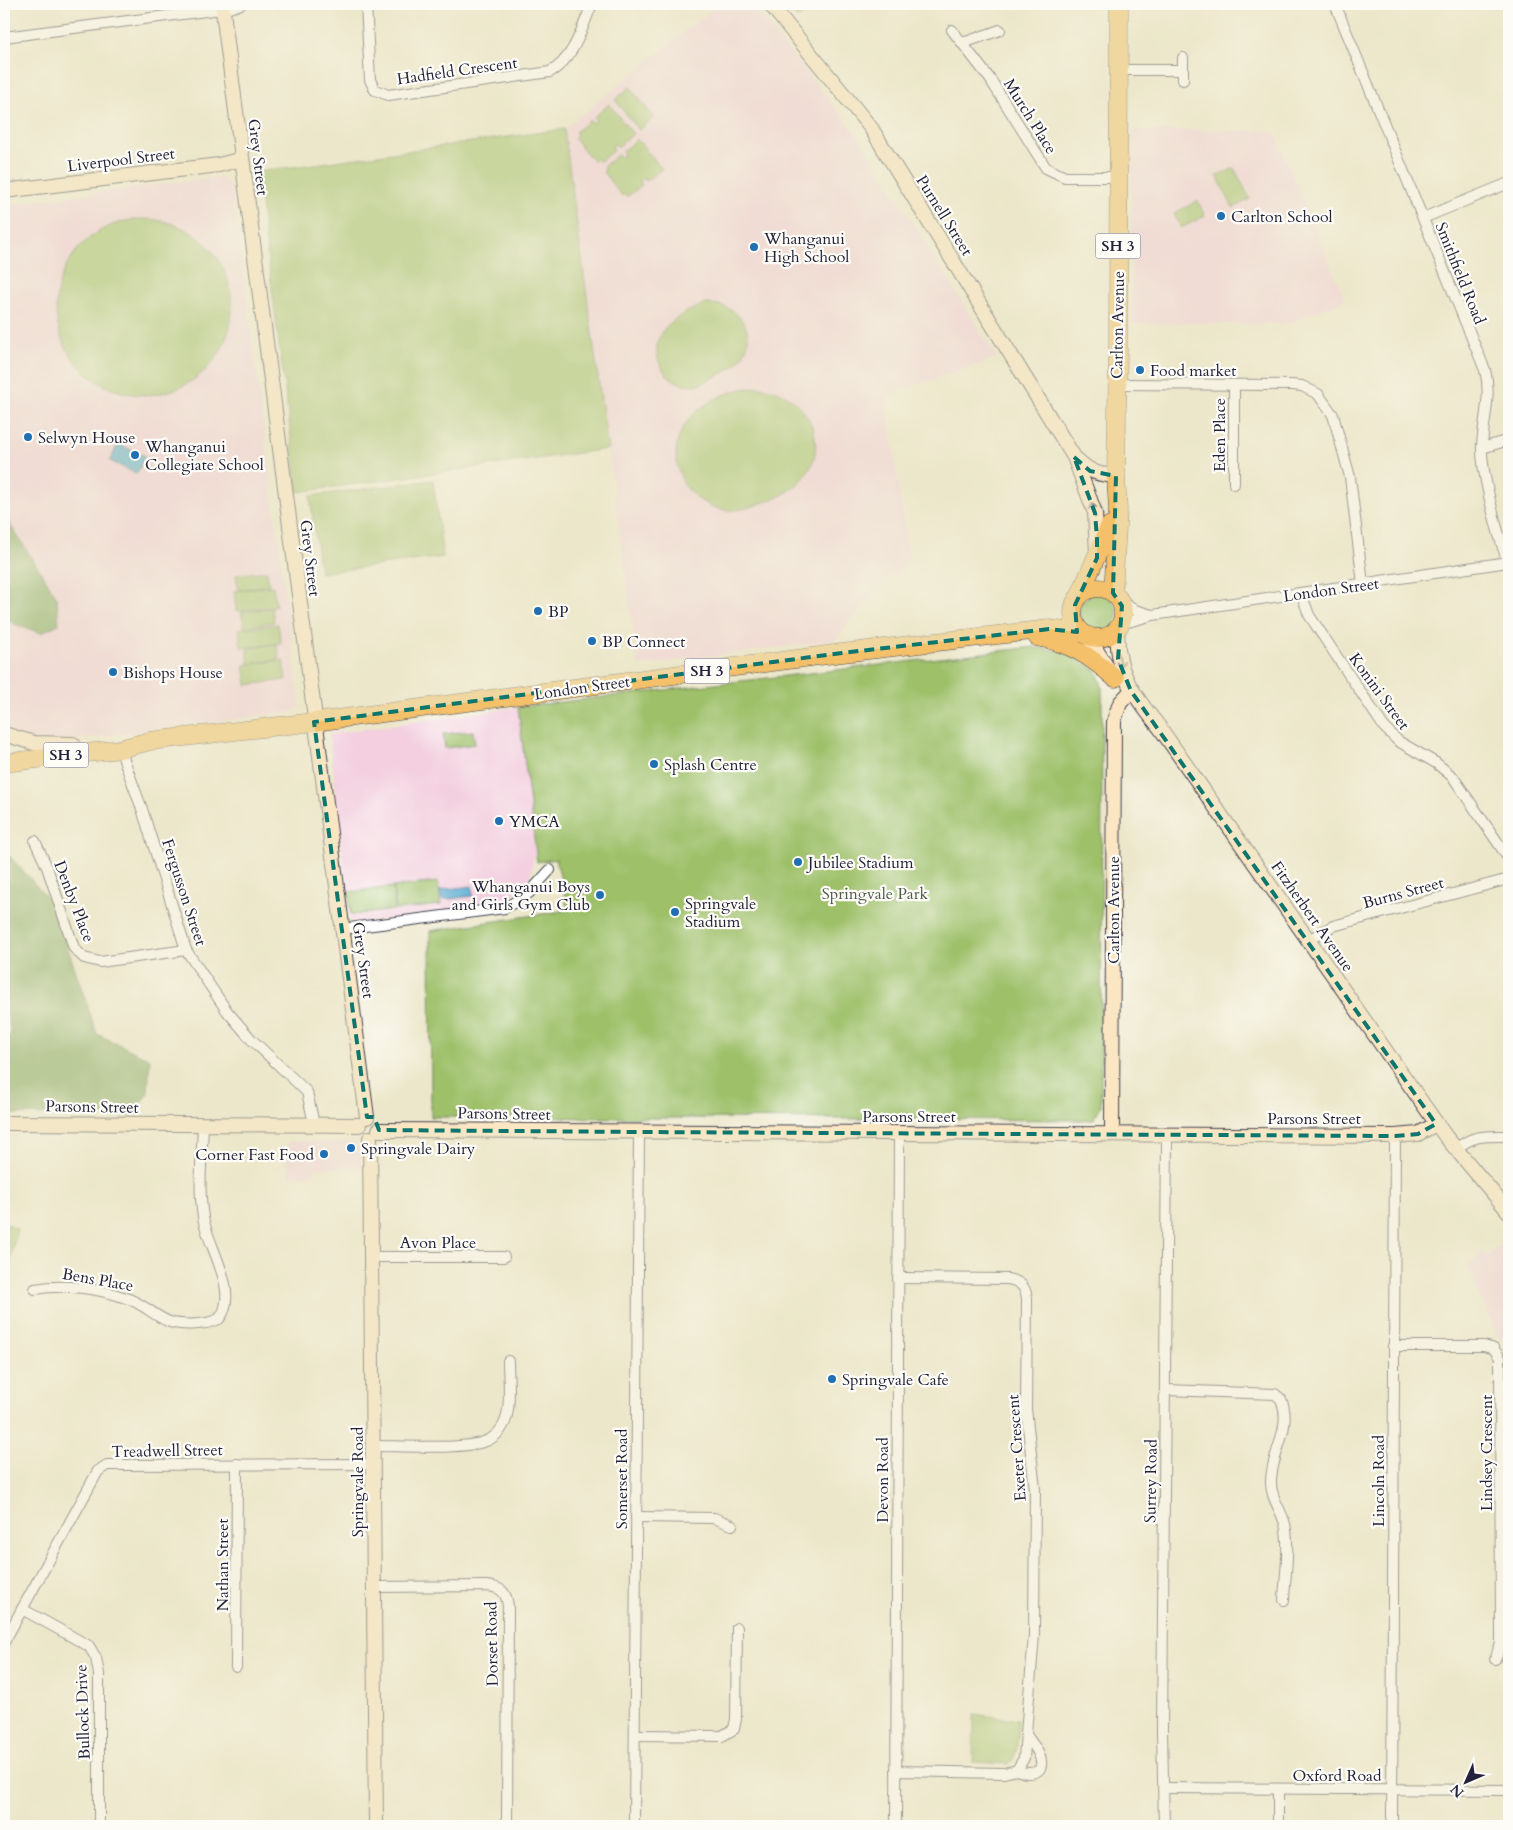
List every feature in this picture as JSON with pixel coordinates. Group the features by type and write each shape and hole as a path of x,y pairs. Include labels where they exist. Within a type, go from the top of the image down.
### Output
{"highway":[{"name":"Carlton Avenue","path":"1116,596 1118,510 1116,476 1119,4"},
{"name":"Carlton Avenue","path":"1077,601 1110,526 1116,496"},
{"name":"SH 3","path":"1077,601 1086,592 1099,588 1116,596 1123,614 1119,625 1109,635 1096,638 1085,635"},
{"name":"London Street","path":"1014,634 1059,617 1077,601"},
{"path":"1077,601 1075,620 1085,635"},
{"name":"London Street","path":"6,758 120,749 150,741 314,722 832,654 1049,629 1085,635"},
{"path":"1014,634 1046,638 1080,650 1115,678"},
{"name":"London Street","path":"6,758 73,744 118,739 150,741"}],"main road":[{"name":"Purnell Street","path":"770,4 871,128 1074,456 1095,514 1097,558"},
{"name":"Grey Street","path":"222,6 342,929 363,1121"},
{"name":"Liverpool Street","path":"4,191 219,164 242,159"},
{"name":"Purnell Street","path":"1074,456 1090,472 1098,475 1116,476"},
{"name":"Fitzherbert Avenue","path":"1119,625 1118,659 1131,691 1160,728 1436,1124 1509,1212"},
{"path":"1085,635 1115,678 1131,691"},
{"name":"Carlton Avenue","path":"1112,1134 1114,721 1119,705 1131,691"},
{"path":"4,734 34,743 73,744"},
{"path":"363,1121 377,1120 375,1134"},
{"name":"Parsons Street","path":"4,1123 202,1125 314,1124 363,1121"},
{"name":"Parsons Street","path":"375,1134 639,1132 1394,1136 1418,1134 1436,1124"},
{"name":"Springvale Road","path":"375,1134 373,1257 376,1826"}],"street":[{"path":"4,38 241,4"},
{"name":"Hadfield Crescent","path":"366,4 370,80 375,90 388,95 550,72 558,68 569,55 592,4"},
{"name":"Smithfield Road","path":"1335,4 1488,381 1482,448 1487,482 1509,563"},
{"name":"Murch Place","path":"952,30 990,79 1046,168 1065,177 1118,177"},
{"path":"963,43 1000,30"},
{"path":"1118,70 1183,75 1183,58"},
{"path":"1423,218 1509,182"},
{"path":"1117,384 1302,386 1318,394 1330,408 1350,477 1364,584"},
{"name":"Eden Place","path":"1234,385 1234,484"},
{"path":"1482,448 1509,440"},
{"name":"London Street","path":"1119,625 1153,615 1509,563"},
{"name":"Konini Street","path":"1302,593 1309,615 1384,727 1398,742 1436,763 1453,777 1509,859"},
{"path":"1116,596 1141,613 1153,615"},
{"name":"Fergusson Street","path":"120,749 142,809 186,950 226,1011 251,1039 307,1092 314,1124"},
{"name":"Denby Place","path":"35,841 47,867 74,948 84,958 100,962 186,950"},
{"path":"342,929 505,908 529,893 550,870"},
{"name":"Burns Street","path":"1308,940 1333,926 1509,880"},
{"name":"Bens Place","path":"35,1289 55,1286 123,1297 140,1302 170,1322 204,1323 219,1319 225,1309 225,1285 220,1266 206,1235 203,1216 202,1125"},
{"name":"Somerset Road","path":"634,1826 639,1132"},
{"name":"Devon Road","path":"896,1826 899,1134"},
{"name":"Surrey Road","path":"1164,1826 1165,1788 1162,1721 1167,1136"},
{"name":"Lincoln Road","path":"1392,1826 1394,1136"},
{"path":"1456,1149 1468,1139 1475,1137 1509,1136"},
{"name":"Avon Place","path":"373,1257 504,1257"},
{"name":"Exeter Crescent","path":"898,1278 1008,1280 1018,1281 1026,1290 1026,1409 1035,1489 1034,1635 1027,1736 1024,1758 1017,1770"},
{"name":"Lindsey Crescent","path":"1393,1346 1484,1346 1494,1349 1500,1358 1501,1643 1495,1659"},
{"path":"374,1446 458,1446 478,1444 493,1438 498,1433 507,1414 508,1360"},
{"path":"1166,1390 1275,1394 1281,1399 1286,1418 1271,1480 1272,1494 1284,1523 1287,1540 1284,1600"},
{"name":"Treadwell Street","path":"4,1642 102,1467 118,1463 374,1464"},
{"name":"Nathan Street","path":"236,1668 237,1464"},
{"path":"636,1517 714,1518 732,1525"},
{"name":"Dorset Road","path":"375,1587 486,1586 498,1588 505,1593 508,1607 507,1826"},
{"name":"Bullock Drive","path":"22,1609 84,1642 96,1658 99,1674 99,1826"},
{"path":"635,1735 722,1736 734,1729 736,1719 737,1628"},
{"path":"896,1771 1004,1773 1017,1770 1026,1774 1034,1774 1040,1769 1042,1762 1040,1755 1027,1736"},
{"name":"Oxford Road","path":"1165,1788 1509,1790"},
{"path":"1278,1789 1278,1826"}],"highlighted area":[{"path":"1074,457 1090,471 1116,476 1113,593 1122,606 1118,659 1131,691 1436,1124 1418,1134 1395,1136 639,1132 379,1130 374,1117 367,1117 314,722 842,653 1049,629 1077,632 1075,605 1097,558 1097,538 1095,513"}],"shaded area":[{"name":"Whanganui High School","path":"719,4 751,4 859,137 997,358 886,395 909,563 885,581 835,640 638,666 564,129"},
{"name":"Carlton School","path":"1132,130 1274,131 1345,300 1286,324 1131,323"},
{"name":"Whanganui Collegiate School","path":"219,177 232,187 300,706 296,711 43,744 15,736 4,726 4,205"},
{"path":"518,707 536,849 529,880 502,903 355,924 350,920 329,734"},
{"path":"288,1141 356,1143 362,1148 362,1167 316,1168 313,1175 288,1176"},
{"path":"1509,1237 1509,1345 1498,1337 1467,1266 1483,1253 1487,1257"}],"green space":[{"path":"785,4 823,4 797,18"},
{"path":"630,87 654,117 639,130 615,100"},
{"path":"609,104 633,134 618,147 615,144 612,146 614,150 599,162 597,159 593,161 574,138 577,135 575,132 590,120 593,123 596,120 594,117"},
{"path":"564,129 608,449 298,492 257,172"},
{"path":"637,139 662,169 646,181 643,178 640,181 642,185 627,197 625,194 622,196 603,172 605,170 603,167 618,154 621,157 624,155 622,151"},
{"path":"1234,168 1250,199 1233,208 1217,176"},
{"path":"1198,201 1205,216 1181,228 1174,213"},
{"path":"135,219 153,219 170,222 186,229 212,251 222,265 229,281 232,307 231,324 226,341 212,363 200,375 186,385 170,392 153,395 135,395 118,392 102,385 76,363 66,349 59,333 56,316 56,298 59,281 66,265 88,239 102,229 118,222"},
{"path":"707,304 727,308 742,320 748,337 747,347 740,361 726,371 704,382 694,385 675,381 662,368 658,359 658,341 662,332 676,318"},
{"path":"761,387 778,391 804,411 812,425 815,440 815,456 809,471 797,485 784,494 739,510 719,509 696,497 683,481 679,472 676,454 679,437 686,423 712,401 744,389"},
{"path":"433,480 443,557 320,573 310,496"},
{"path":"4,515 57,597 59,624 41,633 12,623 4,615"},
{"path":"267,571 269,585 238,590 236,575"},
{"path":"273,586 276,606 236,611 234,591"},
{"path":"1098,594 1112,599 1117,613 1112,627 1098,632 1084,627 1079,613 1084,599"},
{"path":"272,608 274,622 244,627 241,612"},
{"path":"278,624 281,643 241,648 239,629"},
{"path":"277,644 279,659 249,664 247,649"},
{"name":"Springvale Park","path":"1034,647 1064,651 1097,671 1102,686 1101,1106 1093,1120 431,1117 430,931 568,910 556,859 537,862 518,707"},
{"path":"283,660 286,680 247,685 244,665"},
{"path":"473,731 475,744 445,748 443,734"},
{"path":"4,850 53,904 97,1034 150,1059 148,1093 132,1116 4,1114 4,1047 11,1033 4,1000"},
{"path":"438,882 441,905 396,910 393,887"},
{"path":"393,887 395,910 351,915 348,892"},
{"path":"4,1222 17,1229 4,1290"},
{"path":"974,1714 1018,1720 1015,1754 1009,1764 973,1762"}],"water":[{"path":"118,444 145,456 137,474 110,461"},
{"path":"472,886 473,896 442,900 440,890"}],"place":[{"name":"Carlton School","path":"1221,216"},
{"name":"Whanganui High School","path":"754,247"},
{"name":"Food market","path":"1140,370"},
{"name":"Selwyn House","path":"28,437"},
{"name":"Whanganui Collegiate School","path":"135,455"},
{"name":"BP","path":"538,611"},
{"name":"BP Connect","path":"592,641"},
{"name":"Bishops House","path":"113,672"},
{"name":"Splash Centre","path":"654,764"},
{"name":"YMCA","path":"499,821"},
{"name":"Jubilee Stadium","path":"798,862"},
{"name":"Whanganui Boys and Girls Gym Club","path":"600,895"},
{"name":"Springvale Stadium","path":"675,912"},
{"name":"Springvale Dairy","path":"351,1148"},
{"name":"Corner Fast Food","path":"324,1154"},
{"name":"Springvale Cafe","path":"832,1379"}]}
